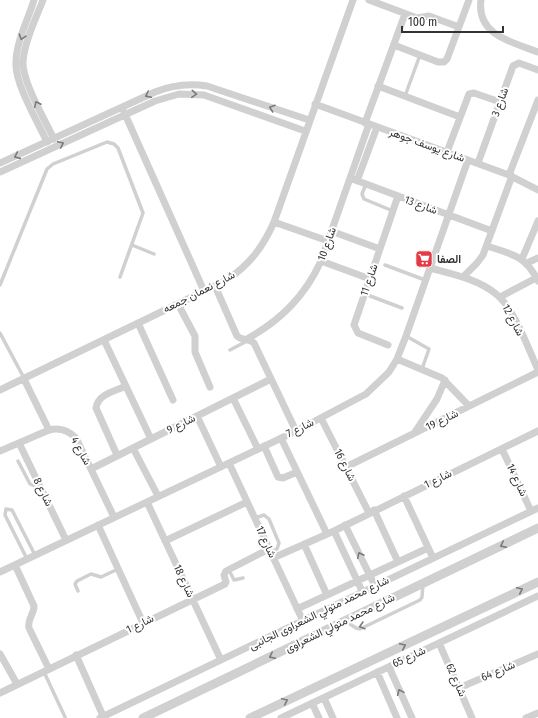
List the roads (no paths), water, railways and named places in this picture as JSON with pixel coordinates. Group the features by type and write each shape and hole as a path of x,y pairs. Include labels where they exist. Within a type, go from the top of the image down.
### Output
{"street":[{"path":"34,0 17,54 16,66 20,83 47,142"},
{"path":"43,0 24,56 23,69 27,82 54,139"},
{"name":"شارع نعمان جمعه","path":"0,390 215,286 242,269 255,256 266,240 274,222 305,131 353,0"},
{"path":"369,0 419,19 431,16 459,27"},
{"path":"394,45 438,62 444,62 447,59 469,0"},
{"path":"481,0 482,17 491,32 500,38 538,52"},
{"name":"شارع 10","path":"249,339 271,325 293,305 311,282 321,261 332,231 378,86 405,14"},
{"name":"شارع 3","path":"478,163 514,65 520,63 538,70"},
{"path":"0,172 42,153 165,88 175,85 196,84 218,89 309,120"},
{"path":"378,86 460,117"},
{"path":"0,163 54,139 124,111 166,97 191,93 216,98 305,131"},
{"path":"447,152 467,97 471,93 500,102"},
{"path":"463,277 477,263 487,246 538,100"},
{"name":"شارع يوسف جوهر","path":"315,104 478,163 511,176 538,190"},
{"path":"124,111 204,291"},
{"path":"357,181 377,127"},
{"path":"39,146 42,153"},
{"name":"شارع 7","path":"0,572 296,431 366,394 384,378 397,359 468,160"},
{"name":"شارع 13","path":"350,178 492,231"},
{"name":"شارع 11","path":"388,345 358,333 354,328 398,196"},
{"path":"525,261 538,221"},
{"path":"274,222 328,240"},
{"path":"332,231 380,249"},
{"path":"487,246 525,261 538,258"},
{"path":"321,261 370,279"},
{"path":"500,297 537,279 525,261"},
{"name":"شارع 12","path":"430,268 463,277 489,289 500,297 508,307 538,371"},
{"path":"215,286 237,336 242,339 249,339 254,343 296,431"},
{"path":"178,304 195,336 195,352 210,386"},
{"path":"138,323 173,400"},
{"path":"104,340 151,439"},
{"path":"397,359 445,380 469,406"},
{"name":"شارع 19","path":"346,467 538,371"},
{"path":"24,379 49,430"},
{"name":"شارع 9","path":"91,468 271,379"},
{"path":"415,433 437,399 445,380"},
{"path":"117,456 96,408 103,396 126,386"},
{"path":"233,398 278,477 283,478 297,472"},
{"path":"197,416 221,467"},
{"name":"شارع 16","path":"321,418 398,562"},
{"name":"شارع 4","path":"0,451 56,428 71,433 76,438 114,517"},
{"name":"شارع 1","path":"0,693 224,584 226,582 224,574 229,570 271,553 304,544 538,431"},
{"path":"281,438 297,472 358,581 362,591"},
{"name":"شارع 8","path":"19,443 66,540"},
{"path":"134,448 158,496"},
{"name":"شارع 14","path":"502,448 535,510"},
{"name":"شارع 17","path":"229,463 303,621"},
{"path":"404,496 433,558"},
{"name":"شارع 18","path":"147,502 221,660"},
{"path":"165,541 247,502"},
{"name":"شارع محمد متولي الشعراوى الجانبى","path":"102,718 362,591 535,510"},
{"path":"98,525 143,623"},
{"path":"345,525 375,586"},
{"name":"شارع محمد متولي الشعراوى","path":"143,718 538,528"},
{"path":"304,544 327,596"},
{"path":"297,609 428,548"},
{"path":"15,565 34,606 33,613 28,622 29,628 46,670"},
{"path":"250,718 538,582"},
{"name":"شارع 65","path":"281,718 538,596"},
{"name":"شارع 62","path":"439,643 472,718"},
{"path":"0,654 17,684"},
{"name":"شارع 64","path":"459,688 538,654"},
{"path":"76,655 102,718"},
{"path":"389,667 412,718"},
{"path":"377,672 397,718"},
{"path":"324,698 333,718"},
{"path":"312,703 319,718"},
{"path":"526,718 537,715"}],"lane":[{"path":"405,96 420,55"},
{"path":"0,285 45,172 53,164 107,142 117,146 143,207 142,219 120,277"},
{"path":"366,184 362,194 364,200 393,211"},
{"path":"132,246 154,254"},
{"path":"385,265 426,280"},
{"path":"365,294 402,308"},
{"path":"0,333 24,379"},
{"path":"406,336 429,349 422,369"},
{"path":"230,350 249,339"},
{"path":"18,461 30,484 41,489"},
{"path":"27,559 3,510 8,508 12,510 35,555"},
{"path":"254,518 262,515 266,516 274,530 279,541 279,546 271,553"},
{"path":"78,591 75,584 77,581 92,574 101,577 118,569"},
{"path":"229,570 234,580 243,578"},
{"path":"346,620 356,628 360,628 420,600 422,595 422,583"},
{"path":"46,670 65,717"}],"place":[{"name":"الصفا","path":"424,259"}]}
